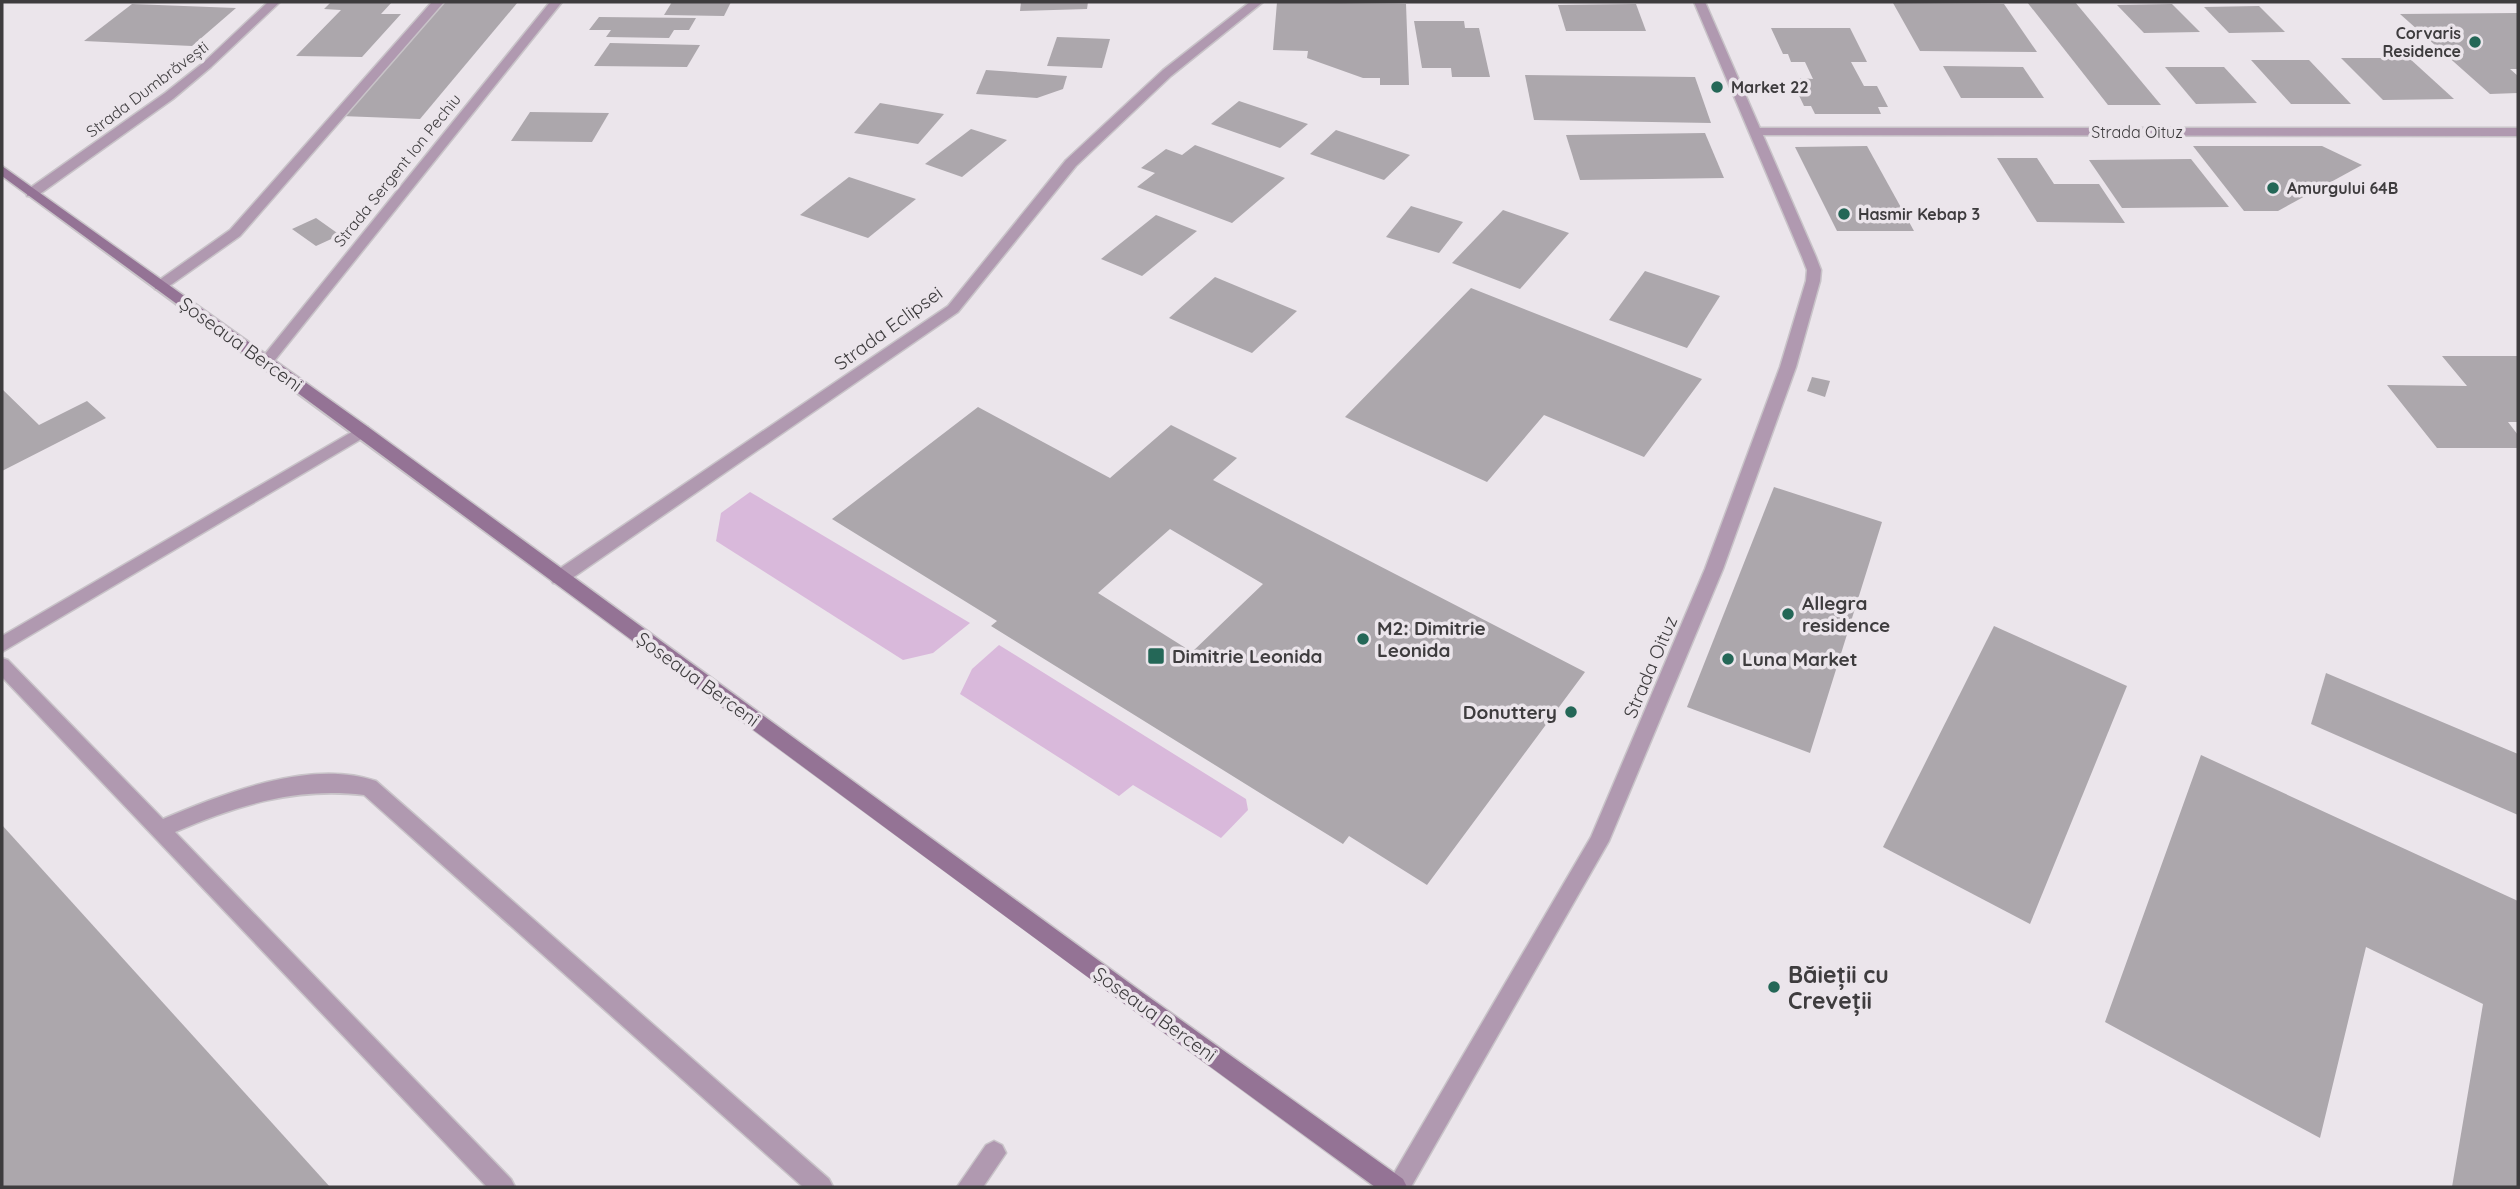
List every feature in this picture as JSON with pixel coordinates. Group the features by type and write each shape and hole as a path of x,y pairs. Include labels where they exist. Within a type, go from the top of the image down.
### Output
{"main road":[{"name":"Șoseaua Berceni","path":"2,170 362,431 1131,997 1397,1187"}],"street":[{"name":"Strada Dumbrăvești","path":"32,193 169,96 207,65 274,2"},
{"path":"160,286 235,233 438,2"},
{"name":"Strada Sergent Ion Pechiu","path":"266,362 556,2"},
{"name":"Strada Eclipsei","path":"559,578 953,309 1071,163 1167,73 1256,2"},
{"name":"Strada Oituz","path":"1397,1187 1599,841 1714,569 1797,339 1814,270 1699,2"},
{"name":"Strada Oituz","path":"1755,132 2518,132"},
{"path":"2,645 362,431"},
{"path":"2,665 503,1187"},
{"path":"159,830 237,796 294,785 339,782 369,787 821,1187"},
{"path":"969,1187 994,1153"}],"shaded area":[{"path":"750,492 970,623 933,653 903,660 716,541 721,513"},
{"path":"999,645 1246,799 1248,810 1221,838 1133,785 1119,796 960,694 972,669"}],"building":[{"path":"331,2 392,2 381,14 401,14 362,57 296,56 341,10 324,9"},
{"path":"445,2 518,2 420,119 341,116"},
{"path":"672,2 731,2 724,16 664,15"},
{"path":"1021,2 1088,2 1087,9 1020,11"},
{"path":"1277,2 1406,4 1409,85 1380,85 1380,78 1363,78 1307,58 1308,51 1273,50"},
{"path":"2027,2 2075,2 2161,105 2108,105"},
{"path":"1893,3 2004,4 2037,52 1920,51"},
{"path":"132,4 236,8 192,46 84,41"},
{"path":"1636,4 1646,31 1566,31 1558,5"},
{"path":"2172,4 2200,32 2144,33 2117,5"},
{"path":"2259,6 2285,32 2229,33 2204,7"},
{"name":"Corvaris Residence","path":"2518,13 2518,69 2510,69 2518,76 2518,93 2490,94 2400,14"},
{"path":"599,17 696,18 689,30 674,30 669,38 606,37 611,30 589,30"},
{"path":"1414,21 1464,21 1465,28 1479,28 1490,77 1452,77 1451,68 1422,68"},
{"path":"1771,28 1850,28 1867,62 1851,62 1864,86 1877,86 1888,107 1878,107 1881,114 1815,114 1811,106 1804,106 1794,85 1803,85 1800,78 1813,79 1805,62 1791,62 1788,54 1783,54"},
{"path":"1057,37 1110,39 1102,68 1047,66"},
{"path":"610,43 700,45 687,67 594,66"},
{"path":"2341,58 2409,58 2454,99 2383,100"},
{"path":"2251,60 2309,60 2351,104 2291,104"},
{"path":"1943,66 2023,67 2044,98 1961,98"},
{"path":"2165,67 2224,67 2257,103 2196,104"},
{"path":"986,70 1067,76 1063,89 1037,98 976,94"},
{"path":"1525,75 1695,77 1711,123 1534,120"},
{"path":"1239,101 1308,124 1280,148 1211,124"},
{"path":"880,103 944,114 918,144 854,133"},
{"path":"530,112 609,113 592,142 511,141"},
{"path":"971,129 1007,140 962,177 925,164"},
{"path":"1336,130 1410,155 1384,180 1310,154"},
{"path":"1705,133 1724,178 1580,180 1566,135"},
{"path":"1195,145 1285,178 1232,223 1137,187 1155,173 1141,168 1166,149 1182,155"},
{"path":"1867,146 1914,231 1837,231 1795,147"},
{"name":"Amurgului 64B","path":"2193,146 2322,146 2362,165 2278,211 2244,211"},
{"path":"1997,158 2037,158 2054,184 2099,184 2125,223 2037,222"},
{"path":"2191,159 2229,207 2122,208 2089,160"},
{"path":"849,177 916,199 868,238 800,215"},
{"path":"1411,206 1463,222 1439,253 1386,237"},
{"path":"1503,210 1569,233 1520,289 1452,263"},
{"path":"1156,215 1197,231 1142,276 1101,259"},
{"path":"316,218 340,235 316,246 292,229"},
{"path":"1645,271 1720,296 1687,348 1609,320"},
{"path":"1215,277 1297,311 1252,353 1169,318"},
{"path":"1471,288 1702,379 1644,457 1544,415 1487,482 1345,417"},
{"path":"2442,356 2518,356 2518,422 2508,422 2518,435 2518,448 2437,448 2387,385 2467,386"},
{"path":"1812,377 1830,381 1825,397 1807,391"},
{"path":"2,389 39,425 87,401 106,418 2,471"},
{"name":"M2: Dimitrie Leonida","path":"978,407 1110,478 1171,425 1237,458 1213,480 1585,672 1427,885 1349,836 1343,844 1281,806 991,626 997,621 832,519","holes":["1170,529 1263,584 1192,652 1098,593"]},
{"name":"Allegra residence","path":"1774,487 1882,522 1810,753 1687,707"},
{"path":"1994,626 2127,686 2030,924 1883,847"},
{"path":"2326,673 2518,754 2518,815 2311,724"},
{"path":"2201,755 2518,901 2518,1187 2452,1187 2483,1004 2366,947 2320,1138 2105,1022"},
{"path":"2,825 330,1187 2,1187"}],"place":[{"name":"Corvaris Residence","path":"2475,42"},
{"name":"Market 22","path":"1717,87"},
{"name":"Amurgului 64B","path":"2273,188"},
{"name":"Hasmir Kebap 3","path":"1844,214"},
{"name":"Allegra residence","path":"1788,614"},
{"name":"M2: Dimitrie Leonida","path":"1363,639"},
{"name":"Dimitrie Leonida","path":"1156,656"},
{"name":"Luna Market","path":"1728,659"},
{"name":"Donuttery","path":"1571,712"},
{"name":"Băieții cu Creveții","path":"1774,987"}]}
